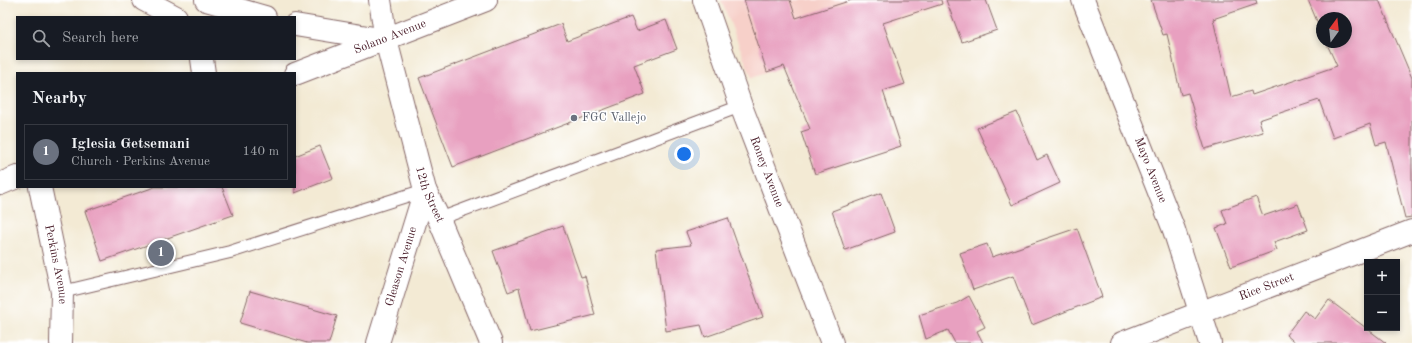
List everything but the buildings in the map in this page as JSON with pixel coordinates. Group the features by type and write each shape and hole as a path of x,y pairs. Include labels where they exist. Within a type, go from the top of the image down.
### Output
{"street":[{"path":"144,0 174,16"},
{"path":"206,0 262,16"},
{"name":"12th Street","path":"380,0 386,40 425,190 439,219 491,343"},
{"name":"Solano Avenue","path":"296,74 486,0"},
{"name":"Roney Avenue","path":"704,0 741,106 832,343"},
{"name":"Mayo Avenue","path":"1083,0 1174,230 1210,343"},
{"path":"296,25 386,40"},
{"path":"202,60 204,72"},
{"path":"0,184 16,177"},
{"name":"Perkins Avenue","path":"40,188 62,292 61,343"},
{"name":"Gleason Avenue","path":"378,343 425,190"},
{"name":"Rice Street","path":"1122,343 1412,232"}],"lane":[{"path":"439,219 741,106"},
{"path":"62,292 230,252 425,190"}],"shaded area":[{"path":"721,0 956,0 752,78"}],"place":[{"name":"FGC Vallejo","path":"574,118"},
{"name":"Iglesia Getsemani","path":"161,253"}]}
